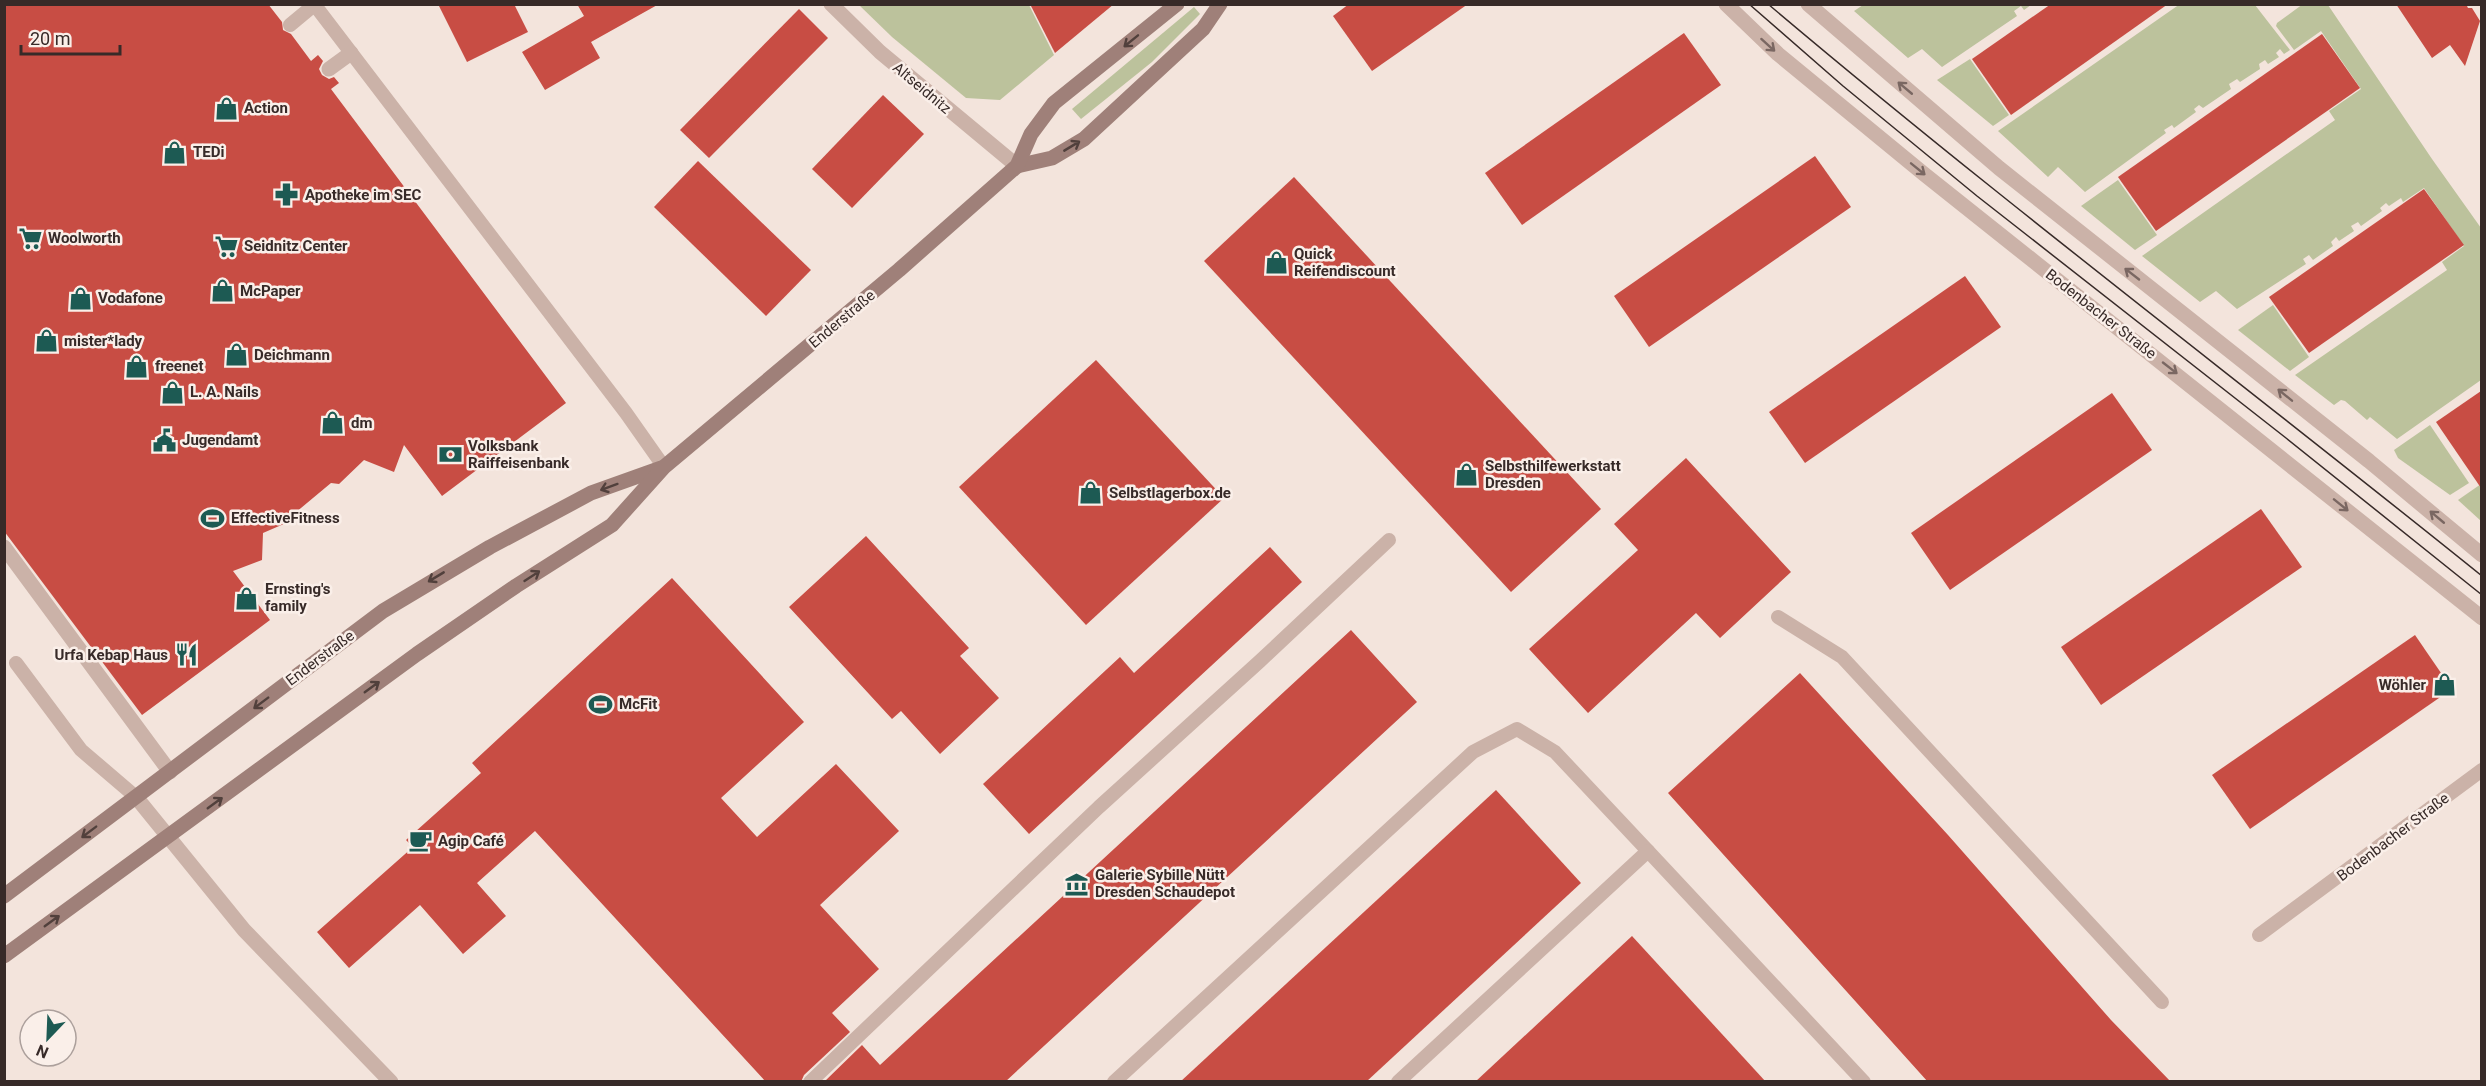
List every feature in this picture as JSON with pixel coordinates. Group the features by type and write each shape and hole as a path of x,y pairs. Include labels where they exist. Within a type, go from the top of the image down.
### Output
{"main road":[{"name":"Enderstraße","path":"4,956 417,654 516,586 612,525 664,467 900,270 1017,166 1031,134 1054,104 1177,4"},
{"name":"Enderstraße","path":"1017,166 1052,158 1084,139 1203,28 1220,4"},
{"name":"Enderstraße","path":"4,896 383,611 436,577 591,493 664,467"}],"street":[{"name":"Altseidnitz","path":"831,4 880,52 1017,166"},
{"name":"Bodenbacher Straße","path":"1726,4 1778,54 1915,167 2481,618"},
{"path":"1808,4 2044,204 2369,461 2481,555"},
{"path":"329,69 351,53"},
{"path":"4,547 170,772"},
{"path":"136,797 244,930 391,1082"}],"lane":[{"path":"290,25 314,5 626,413 664,467"},
{"path":"810,1082 1099,807 1389,540"},
{"path":"1778,617 1842,657 2162,1002"},
{"path":"16,663 81,750 136,797"},
{"path":"1114,1082 1473,752 1517,729 1555,752 1864,1082"},
{"name":"Bodenbacher Straße","path":"2259,935 2481,770"},
{"path":"1398,1082 1648,851"}],"green space":[{"path":"2180,4 2255,5 2290,50 2284,54 2280,49 2276,53 2279,57 2268,64 2265,60 2259,64 2260,69 2240,82 2237,79 2229,84 2231,89 2203,108 2199,105 2194,109 2196,112 2174,128 2172,125 2164,130 2166,133 2085,192 2058,167 2048,177 1998,131"},
{"path":"2303,4 2328,5 2481,228 2481,380 2397,439 2370,417 2367,420 2345,401 2341,400 2334,405 2295,375 2447,270 2442,262 2464,246 2424,188 2403,202 2401,198 2389,206 2386,203 2380,208 2382,211 2361,226 2358,222 2351,226 2354,231 2339,241 2336,237 2331,242 2333,246 2313,260 2309,255 2303,259 2306,264 2237,309 2216,291 2200,302 2142,256 2335,120 2329,111 2361,89 2321,31 2294,50 2276,26"},
{"path":"859,5 1029,5 1054,55 1000,100 966,98 892,37"},
{"path":"1863,5 2031,5 2024,10 2021,6 2014,11 2017,16 1942,67 1922,49 1908,58 1854,11"},
{"path":"1194,7 1200,14 1152,62 1081,119 1072,109"},
{"path":"1970,59 2009,115 1993,126 1937,80"},
{"path":"2118,180 2157,235 2135,250 2081,206"},
{"path":"2273,305 2309,357 2290,371 2238,330"},
{"path":"2430,425 2469,483 2450,495 2398,458 2394,450"},
{"path":"2481,484 2481,521 2458,500"}],"building":[{"name":"Seidnitz Center","path":"4,4 268,4 282,22 283,30 291,34 311,61 318,55 323,61 319,69 322,75 329,79 334,77 339,83 331,89 566,403 442,496 404,445 394,472 364,460 339,484 331,483 295,513 293,520 263,533 262,560 233,571 270,620 142,715 4,531"},
{"path":"438,4 514,4 528,32 467,62"},
{"path":"577,4 659,4 591,42 600,58 545,90 522,52 584,16"},
{"path":"1030,4 1114,4 1055,53"},
{"path":"1349,4 1468,4 1372,71 1333,16"},
{"path":"2051,4 2168,4 2011,115 1972,59"},
{"path":"2396,4 2466,4 2468,8 2472,8 2480,21 2465,66 2450,45 2432,58"},
{"path":"799,9 828,38 709,158 680,130"},
{"path":"1684,33 1721,85 1522,225 1485,173"},
{"path":"2322,34 2360,88 2156,231 2118,177"},
{"path":"883,95 924,134 852,208 812,169"},
{"path":"1815,156 1851,207 1649,347 1614,296"},
{"path":"698,161 811,270 766,316 654,207"},
{"path":"1294,177 1601,509 1511,592 1204,261"},
{"path":"2424,189 2464,245 2309,353 2269,297"},
{"path":"1965,276 2001,327 1805,463 1769,412"},
{"name":"Selbstlagerbox.de","path":"1096,360 1224,498 1086,625 959,487"},
{"path":"2481,391 2481,488 2436,422"},
{"path":"2112,393 2152,450 1950,590 1911,533"},
{"path":"1686,458 1791,572 1720,638 1696,613 1588,713 1529,649 1638,550 1614,524"},
{"path":"2261,509 2302,567 2101,705 2061,647"},
{"path":"866,536 969,648 960,656 999,698 940,754 901,711 892,719 789,607"},
{"path":"1270,547 1302,582 1029,834 983,784 1120,657 1134,673"},
{"path":"672,578 804,722 721,798 757,837 836,764 899,831 820,905 879,969 832,1013 850,1032 804,1075 801,1082 766,1082 535,831 477,883 506,916 463,954 420,905 349,968 317,932 413,847 406,840 481,773 472,763"},
{"path":"1351,630 1417,702 1005,1082 824,1082 862,1045 880,1065"},
{"path":"2415,635 2452,689 2250,829 2212,775"},
{"path":"1800,673 1948,835 2111,1020 2171,1082 1928,1082 1668,793"},
{"path":"1496,790 1581,883 1366,1082 1180,1082"},
{"path":"1632,936 1766,1082 1475,1082"}],"tram line":[{"path":"1749,4 1843,86 1977,196 2482,595"},
{"path":"1768,4 1945,150 2482,576"}],"place":[{"name":"Action","path":"226,108"},
{"name":"TEDi","path":"175,152"},
{"name":"Apotheke im SEC","path":"287,195"},
{"name":"Woolworth","path":"30,238"},
{"name":"Seidnitz Center","path":"226,246"},
{"name":"Quick Reifendiscount","path":"1276,263"},
{"name":"McPaper","path":"222,291"},
{"name":"Vodafone","path":"80,298"},
{"name":"mister*lady","path":"46,341"},
{"name":"Deichmann","path":"236,355"},
{"name":"freenet","path":"137,366"},
{"name":"L. A. Nails","path":"172,392"},
{"name":"dm","path":"333,423"},
{"name":"Jugendamt","path":"164,440"},
{"name":"Volksbank Raiffeisenbank","path":"450,455"},
{"name":"Selbsthilfewerkstatt Dresden","path":"1467,475"},
{"name":"Selbstlagerbox.de","path":"1091,493"},
{"name":"EffectiveFitness","path":"213,518"},
{"name":"Ernsting's family","path":"247,598"},
{"name":"Urfa Kebap Haus","path":"186,655"},
{"name":"Wöhler","path":"2444,685"},
{"name":"McFit","path":"601,704"},
{"name":"Agip Café","path":"420,841"},
{"name":"Galerie Sybille Nütt Dresden Schaudepot","path":"1077,884"}]}
